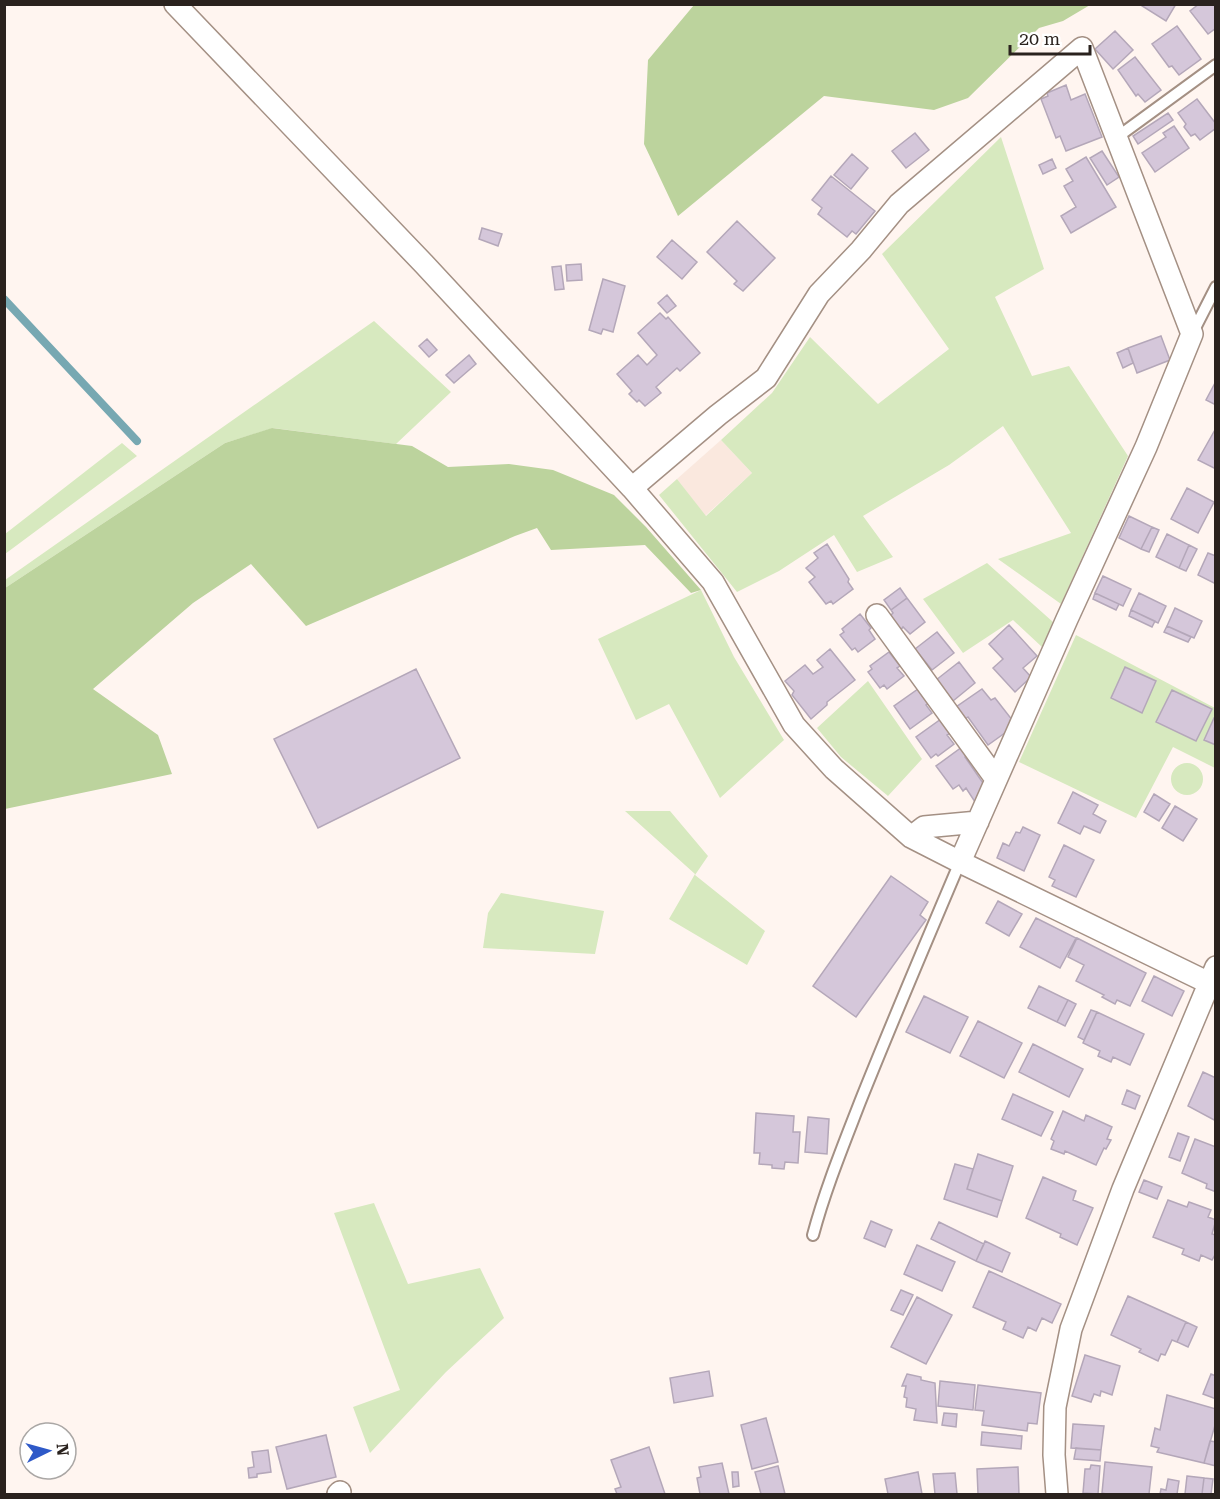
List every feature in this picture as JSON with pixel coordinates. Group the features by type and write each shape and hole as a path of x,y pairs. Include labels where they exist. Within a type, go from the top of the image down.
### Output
{"street":[{"path":"175,4 424,264 632,488 713,582 794,725 834,769 911,837 960,862 1212,975 1123,1189 1071,1329 1055,1407 1054,1455 1057,1494"},
{"path":"632,488 718,415 766,378 819,294 861,250 899,204 1082,48 1192,334 1146,447 960,862"},
{"path":"877,615 996,779"},
{"path":"911,837 924,827 978,822"}],"lane":[{"path":"1116,138 1215,65"},
{"path":"1192,334 1215,287"},
{"path":"813,1235 829,1183 880,1050 960,862"}],"shaded area":[{"path":"721,440 752,473 705,516 677,479"}],"green space":[{"path":"694,5 1090,5 1063,21 1039,28 968,98 934,110 824,96 678,216 644,144 648,60"},
{"path":"1001,137 1044,269 995,297 1032,376 1069,366 1128,456 1061,604 998,559 1071,533 1003,426 949,465 863,516 893,557 857,572 834,535 779,571 737,592 659,495 677,479 706,516 752,473 721,440 772,393 810,337 878,404 949,349 882,254"},
{"path":"374,321 451,392 396,444 273,428 225,443 5,588 5,580"},
{"path":"272,428 412,446 448,467 509,464 553,470 614,495 646,527 701,590 691,593 645,545 551,550 537,528 306,626 251,564 193,603 93,689 158,735 172,774 5,809 5,588 225,443"},
{"path":"122,443 137,456 5,554 5,534"},
{"path":"987,563 1053,622 1042,647 1013,620 963,653 923,599"},
{"path":"701,590 734,657 784,740 720,798 669,704 636,720 598,639"},
{"path":"1076,635 1215,708 1215,768 1173,747 1136,818 1019,762"},
{"path":"868,681 922,759 888,796 841,757 817,728"},
{"path":"1187,763 1198,768 1203,779 1198,790 1187,795 1176,790 1171,779 1176,768"},
{"path":"625,811 670,811 708,856 695,875 765,931 747,965 669,919 695,874"},
{"path":"501,893 604,911 595,954 483,948 488,913"},
{"path":"374,1203 408,1284 480,1268 504,1318 446,1372 370,1453 353,1407 400,1390 334,1213"}],"building":[{"path":"1139,4 1176,4 1166,21"},
{"path":"1199,4 1216,4 1216,28 1208,34 1190,11"},
{"path":"1177,26 1201,59 1179,75 1172,66 1169,67 1152,44"},
{"path":"1115,31 1133,50 1113,69 1095,49"},
{"path":"1135,57 1161,90 1145,102 1138,94 1136,96 1118,70"},
{"path":"1066,85 1071,100 1085,94 1102,137 1066,151 1060,136 1056,138 1041,99 1048,96 1047,93"},
{"path":"1197,99 1216,124 1216,128 1200,140 1195,134 1191,136 1178,113"},
{"path":"1168,113 1173,120 1138,144 1133,136"},
{"path":"1174,126 1189,148 1155,172 1142,153 1166,137 1163,133"},
{"path":"915,133 929,150 906,168 892,151"},
{"path":"1102,151 1119,177 1107,185 1090,158"},
{"path":"852,154 868,168 851,189 834,175"},
{"path":"1086,157 1116,207 1071,233 1061,216 1076,207 1064,186 1073,181 1066,169"},
{"path":"1052,159 1056,168 1043,174 1039,165"},
{"path":"831,176 875,211 856,234 852,231 847,237 818,214 822,208 812,200"},
{"path":"737,221 775,258 743,291 734,284 737,281 707,252"},
{"path":"482,228 502,234 498,246 479,239"},
{"path":"672,240 697,262 682,279 657,257"},
{"path":"581,264 582,280 567,281 566,265"},
{"path":"561,266 564,289 555,290 552,267"},
{"path":"603,279 625,286 613,332 603,329 601,334 589,330"},
{"path":"667,295 676,306 667,313 658,303"},
{"path":"660,313 666,319 668,317 700,353 680,371 677,368 656,387 661,393 645,406 629,394 632,391 617,374 638,355 647,365 657,355 638,333"},
{"path":"1161,336 1170,360 1137,373 1128,348"},
{"path":"427,339 437,350 429,357 419,346"},
{"path":"1128,348 1133,363 1123,368 1117,353"},
{"path":"469,355 476,364 454,383 446,375"},
{"path":"1216,381 1216,405 1206,400"},
{"path":"1216,428 1216,469 1198,460"},
{"path":"1187,488 1214,502 1198,533 1171,519"},
{"path":"1129,516 1152,527 1141,549 1119,538"},
{"path":"1152,527 1159,530 1149,552 1141,549"},
{"path":"1167,534 1189,545 1179,568 1156,557"},
{"path":"827,544 853,589 833,604 831,601 826,604 809,582 815,577 806,568 818,558 814,553"},
{"path":"1189,545 1197,549 1186,571 1179,568"},
{"path":"1208,553 1216,556 1216,584 1198,575"},
{"path":"1103,576 1131,589 1123,606 1095,593"},
{"path":"900,588 907,598 891,610 884,600"},
{"path":"1095,593 1119,604 1116,610 1093,599"},
{"path":"1139,593 1166,606 1158,623 1131,610"},
{"path":"907,598 925,622 910,634 903,627 900,631 889,617 893,613 891,610"},
{"path":"1175,608 1202,621 1194,638 1167,626"},
{"path":"1131,610 1155,621 1152,627 1129,616"},
{"path":"860,614 871,628 869,630 875,639 858,652 855,648 852,650 840,635 844,632 842,629"},
{"path":"1009,625 1037,656 1023,668 1031,677 1015,692 993,668 1003,659 989,644"},
{"path":"1167,626 1191,637 1188,642 1164,632"},
{"path":"937,632 954,653 932,670 915,649"},
{"path":"830,649 855,680 827,702 827,705 811,719 792,695 794,691 785,681 805,665 813,674 823,667 817,660"},
{"path":"889,652 900,666 897,668 904,676 887,689 884,685 880,688 868,672 872,669 870,666"},
{"path":"959,662 975,683 953,701 936,680"},
{"path":"1125,667 1156,681 1142,713 1111,698"},
{"path":"416,669 460,758 318,828 274,739"},
{"path":"918,689 929,703 926,705 932,713 910,729 894,706"},
{"path":"982,689 991,700 995,698 1013,721 1009,730 988,745 968,717 965,719 956,707"},
{"path":"1172,690 1212,709 1196,741 1156,722"},
{"path":"1214,718 1216,719 1216,745 1204,740"},
{"path":"941,719 951,733 947,735 954,744 938,756 936,754 931,758 916,737"},
{"path":"962,747 968,754 965,757 983,783 975,802 966,788 963,791 959,785 953,789 936,766"},
{"path":"1073,792 1098,805 1093,814 1106,821 1100,833 1084,826 1080,834 1058,823"},
{"path":"1154,794 1170,804 1159,821 1144,812"},
{"path":"1175,806 1197,819 1183,841 1162,828"},
{"path":"1023,827 1040,835 1024,871 997,858 1003,843 1009,846 1016,832 1020,833"},
{"path":"1064,845 1094,860 1076,897 1052,886 1055,880 1049,877"},
{"path":"891,876 928,902 920,915 926,920 856,1017 813,986"},
{"path":"998,901 1022,914 1009,936 986,923"},
{"path":"1036,918 1076,938 1060,968 1020,947"},
{"path":"1077,938 1146,973 1130,1006 1117,1000 1115,1004 1102,997 1104,995 1076,981 1084,965 1068,957"},
{"path":"1154,976 1184,991 1172,1016 1142,1001"},
{"path":"1039,986 1068,1000 1057,1022 1028,1008"},
{"path":"924,996 968,1017 950,1053 906,1032"},
{"path":"1068,1000 1076,1004 1065,1026 1057,1022"},
{"path":"1091,1010 1097,1012 1084,1040 1078,1037"},
{"path":"1097,1012 1144,1034 1130,1065 1113,1057 1111,1062 1098,1056 1100,1051 1083,1043"},
{"path":"978,1021 1022,1043 1004,1078 960,1056"},
{"path":"1033,1044 1083,1069 1069,1097 1019,1072"},
{"path":"1203,1072 1216,1078 1216,1121 1188,1106"},
{"path":"1127,1090 1140,1096 1135,1109 1122,1104"},
{"path":"1013,1094 1053,1112 1041,1136 1002,1119"},
{"path":"1063,1111 1084,1121 1086,1115 1112,1127 1107,1139 1111,1140 1106,1149 1104,1148 1096,1165 1065,1151 1064,1154 1051,1149 1054,1141 1051,1139"},
{"path":"756,1113 794,1116 793,1132 800,1132 798,1163 785,1162 784,1169 759,1164 760,1153 754,1153"},
{"path":"808,1117 829,1119 827,1154 805,1152"},
{"path":"1178,1133 1189,1137 1180,1161 1169,1157"},
{"path":"1195,1139 1216,1147 1216,1192 1206,1188 1207,1184 1182,1173"},
{"path":"978,1154 1013,1166 1002,1201 967,1189"},
{"path":"955,1164 973,1169 967,1189 1002,1201 997,1217 944,1199"},
{"path":"1043,1177 1076,1191 1073,1200 1093,1208 1077,1245 1060,1237 1061,1234 1026,1218"},
{"path":"1144,1180 1162,1187 1157,1199 1139,1192"},
{"path":"1168,1200 1187,1207 1189,1202 1211,1210 1208,1217 1216,1220 1212,1234 1216,1235 1216,1253 1212,1260 1201,1255 1199,1261 1182,1254 1184,1249 1153,1237"},
{"path":"871,1221 892,1230 885,1247 864,1238"},
{"path":"939,1222 984,1244 976,1261 931,1239"},
{"path":"985,1241 1010,1253 1002,1272 976,1261"},
{"path":"917,1245 955,1262 942,1291 904,1274"},
{"path":"989,1271 1061,1304 1052,1323 1042,1318 1036,1331 1028,1327 1023,1338 1003,1329 1006,1322 973,1307"},
{"path":"901,1290 913,1295 903,1315 891,1310"},
{"path":"1128,1296 1186,1322 1177,1342 1172,1340 1165,1355 1161,1354 1158,1361 1139,1352 1141,1349 1111,1335"},
{"path":"917,1297 952,1315 926,1364 891,1347"},
{"path":"1186,1322 1197,1327 1188,1347 1177,1342"},
{"path":"1085,1355 1120,1366 1112,1395 1101,1391 1100,1396 1094,1394 1091,1402 1072,1396"},
{"path":"709,1371 713,1396 674,1403 670,1378"},
{"path":"907,1374 935,1383 937,1423 914,1420 916,1409 906,1407 907,1398 904,1397 906,1386 902,1386"},
{"path":"1211,1374 1216,1376 1216,1399 1203,1394"},
{"path":"940,1381 975,1385 973,1410 938,1406"},
{"path":"978,1385 1041,1393 1037,1424 1028,1423 1027,1431 982,1425 984,1411 975,1410"},
{"path":"1167,1395 1216,1409 1216,1422 1204,1463 1157,1452 1159,1448 1151,1446 1155,1428 1160,1430"},
{"path":"944,1413 957,1414 956,1427 942,1425"},
{"path":"766,1418 778,1462 752,1469 741,1425"},
{"path":"1073,1424 1104,1426 1101,1450 1071,1448"},
{"path":"982,1432 1022,1436 1021,1449 981,1445"},
{"path":"326,1435 336,1477 287,1489 276,1447"},
{"path":"1210,1441 1216,1442 1216,1466 1204,1463"},
{"path":"649,1447 665,1494 617,1494 615,1489 621,1487 611,1460"},
{"path":"1076,1448 1101,1450 1100,1461 1074,1459"},
{"path":"268,1450 271,1472 249,1478 248,1468 254,1467 252,1452"},
{"path":"1105,1462 1152,1467 1149,1494 1102,1493"},
{"path":"722,1463 729,1494 700,1494 697,1478 701,1477 699,1467"},
{"path":"1091,1465 1100,1466 1098,1494 1083,1493 1085,1469 1090,1469"},
{"path":"778,1466 785,1494 761,1494 755,1472"},
{"path":"1018,1467 1019,1494 978,1494 977,1469"},
{"path":"732,1472 738,1472 739,1486 733,1487"},
{"path":"918,1472 922,1494 888,1494 885,1479"},
{"path":"955,1473 957,1494 935,1494 933,1474"},
{"path":"1187,1476 1204,1478 1202,1494 1185,1494"},
{"path":"1204,1478 1213,1479 1211,1494 1202,1494"},
{"path":"1168,1479 1179,1481 1177,1494 1160,1494 1161,1489 1166,1490"}],"waterway":[{"path":"4,299 137,441"}]}
